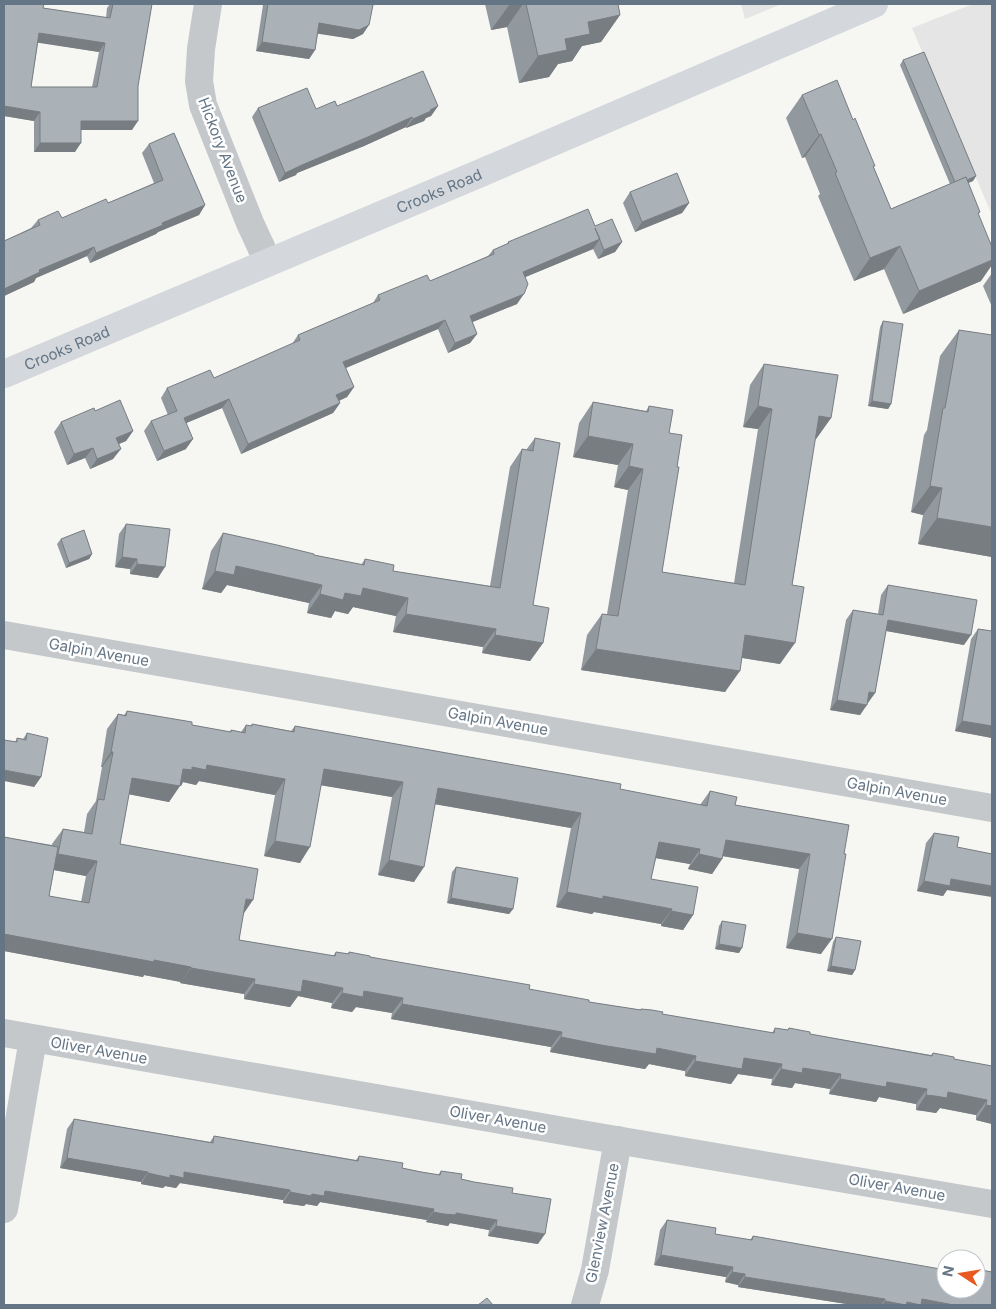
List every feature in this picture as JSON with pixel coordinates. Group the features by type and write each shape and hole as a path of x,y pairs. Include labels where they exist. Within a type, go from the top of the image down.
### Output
{"main road":[{"name":"Crooks Road","path":"4,374 476,175 874,4"}],"street":[{"name":"Hickory Avenue","path":"208,4 201,49 199,81 203,105 250,223 268,262"},
{"name":"Galpin Avenue","path":"4,635 992,808"},
{"name":"Oliver Avenue","path":"4,1033 992,1204"},
{"path":"4,1209 33,1039"},
{"name":"Glenview Avenue","path":"585,1305 596,1263 618,1140"}],"shaded area":[{"path":"741,4 782,4 745,19"},
{"path":"973,4 992,4 992,215 912,28"}],"building":[{"path":"4,4 44,4 43,8 110,18 113,4 152,4 138,86 138,121 81,121 81,143 40,143 40,112 4,106","holes":["39,33 105,43 97,87 31,87"]},
{"path":"268,4 373,5 369,25 359,30 319,23 315,50 262,42"},
{"path":"526,4 618,4 620,15 588,22 590,34 565,39 567,50 538,56"},
{"path":"924,52 976,176 967,180 966,177 955,182 903,60"},
{"path":"423,71 438,106 413,119 412,117 285,173 258,108 307,88 316,109 335,101 337,106"},
{"path":"837,80 853,120 855,118 891,209 966,177 992,247 992,260 919,291 900,246 870,258 835,173 837,172 802,95"},
{"path":"174,133 205,205 96,253 94,247 39,270 40,272 4,289 4,241 40,225 38,220 58,211 62,218 106,199 108,203 163,180 149,144"},
{"path":"677,173 689,203 642,222 630,192"},
{"path":"588,209 595,226 612,219 622,242 604,250 600,239 523,272 528,284 524,294 470,316 477,334 455,343 445,320 343,362 354,387 336,395 340,403 248,444 229,399 184,418 193,439 164,451 151,421 177,411 167,388 210,370 214,378 300,340 298,335 380,300 378,295 427,275 430,281 494,254 493,250 508,242"},
{"path":"883,321 903,324 891,404 872,401"},
{"path":"959,330 992,335 992,527 937,518 942,488 930,486"},
{"path":"764,364 838,375 831,418 819,416 792,585 804,587 795,643 745,635 740,671 596,649 602,614 618,616 643,469 629,466 633,444 588,436 593,402 648,412 649,406 673,410 669,433 682,435 677,467 679,467 662,572 745,585 772,409 758,406"},
{"path":"120,400 133,431 116,438 121,449 97,459 93,448 74,454 61,422 94,408 95,411"},
{"path":"535,438 560,443 533,605 549,608 543,643 495,635 496,629 406,614 408,598 363,588 361,596 345,593 343,600 320,594 322,585 236,566 234,575 215,571 223,533 364,565 365,559 394,565 393,571 500,588 522,449 533,451"},
{"path":"126,524 170,529 165,567 137,564 137,559 122,557"},
{"path":"84,530 92,554 69,563 61,539"},
{"path":"888,585 977,600 971,635 888,620 875,693 869,692 867,705 837,700 853,610 883,615"},
{"path":"978,629 992,631 992,726 962,721"},
{"path":"127,711 192,722 192,725 231,732 231,730 245,733 246,725 252,726 252,724 294,732 295,726 621,784 620,789 707,806 710,791 737,797 735,805 849,825 832,939 797,933 810,854 726,840 722,859 699,854 700,849 659,842 651,879 698,887 693,915 671,911 672,909 603,896 603,899 567,892 581,813 438,788 424,867 389,860 403,782 324,769 310,847 275,841 285,779 207,765 206,770 192,767 192,770 183,769 180,786 132,778 120,844 258,869 253,900 246,899 239,940 335,956 336,952 349,954 349,952 530,985 529,989 589,1000 589,1002 652,1010 663,1012 662,1014 774,1033 775,1028 788,1030 789,1028 810,1032 810,1034 932,1056 933,1053 954,1057 954,1059 992,1066 992,1106 986,1105 987,1100 948,1092 947,1098 926,1095 927,1089 887,1082 886,1087 840,1079 841,1074 803,1068 802,1073 781,1069 782,1064 744,1058 742,1069 695,1061 696,1056 657,1048 656,1054 601,1045 561,1037 562,1032 402,1004 403,998 364,991 363,997 342,993 343,988 303,980 301,992 254,984 255,979 4,934 4,837 58,847 49,896 89,903 97,861 58,854 63,829 92,834 98,799 104,800 118,714 126,716"},
{"path":"27,733 48,738 41,777 4,770 4,740 17,742 17,738 26,740"},
{"path":"934,833 959,837 957,847 992,854 992,886 951,879 950,886 924,881"},
{"path":"456,867 518,878 513,909 451,898"},
{"path":"722,921 746,925 742,948 719,944"},
{"path":"836,937 861,941 855,970 831,966"},
{"path":"74,1119 213,1143 214,1136 358,1161 359,1156 403,1163 402,1168 440,1175 441,1171 462,1174 461,1179 513,1188 512,1193 551,1199 545,1234 496,1226 497,1220 456,1213 456,1215 444,1214 433,1212 434,1209 325,1191 324,1196 312,1194 311,1196 290,1192 290,1190 184,1172 184,1178 170,1175 170,1178 148,1172 67,1158"},
{"path":"667,1220 716,1228 715,1234 752,1240 753,1236 936,1268 936,1299 986,1299 986,1271 992,1272 992,1305 954,1305 922,1299 921,1305 907,1302 906,1305 885,1301 885,1299 745,1277 745,1274 732,1272 733,1267 661,1255"},
{"path":"487,1298 493,1305 478,1305"}]}
